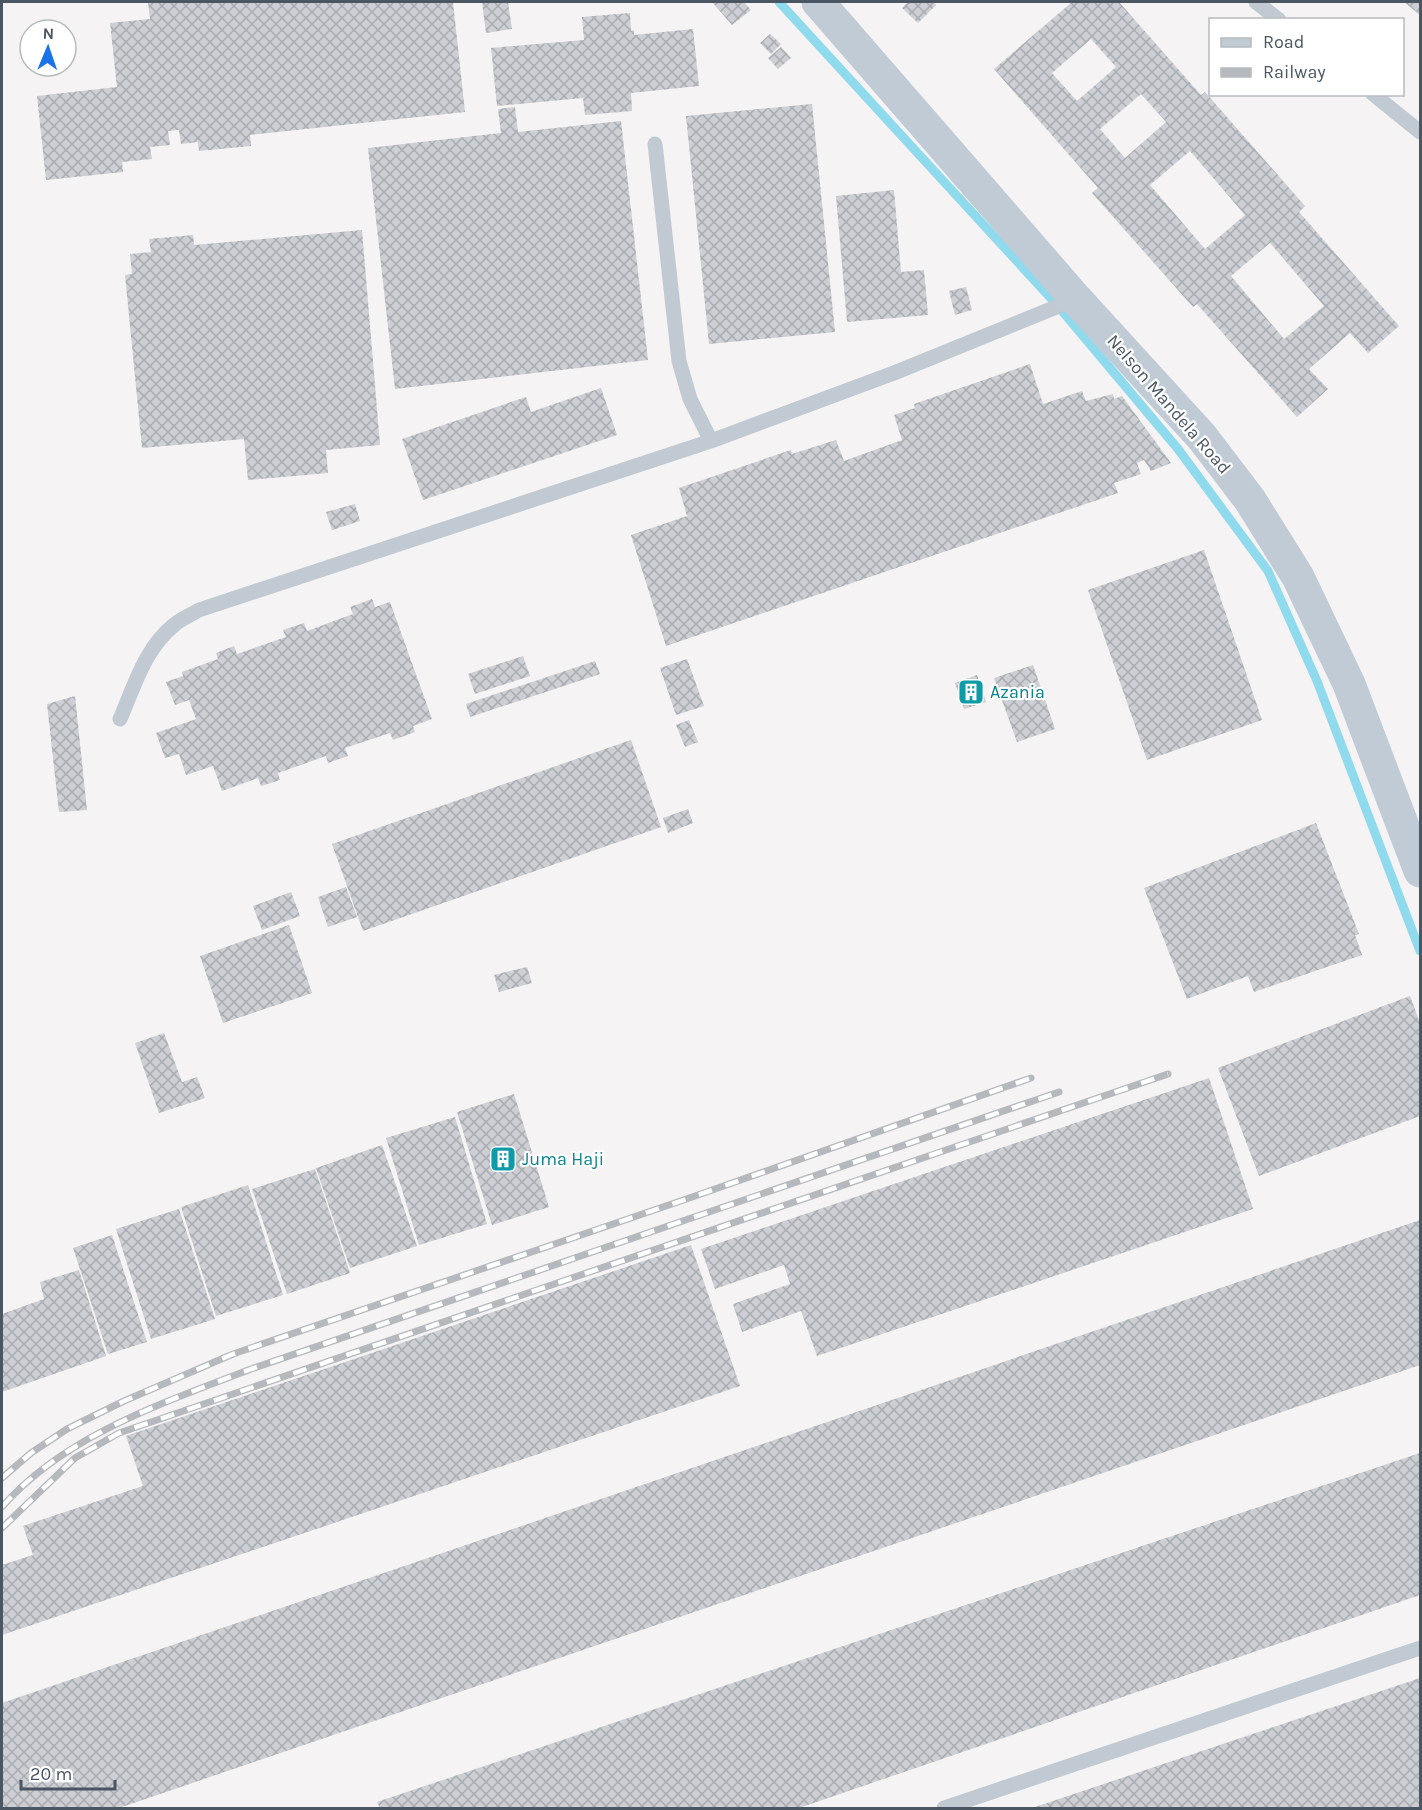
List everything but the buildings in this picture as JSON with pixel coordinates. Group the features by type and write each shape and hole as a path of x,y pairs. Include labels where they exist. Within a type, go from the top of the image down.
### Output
{"main road":[{"name":"Nelson Mandela Road","path":"818,2 1076,298 1202,437 1250,500 1298,577 1348,684 1420,871"}],"lane":[{"path":"1256,2 1276,18"},
{"path":"1375,96 1420,132"},
{"path":"655,144 679,361 690,399 711,441"},
{"path":"120,719 148,655 161,637 175,624 199,610 711,441 894,373 1076,298"},
{"path":"944,1809 1420,1648"}],"waterway":[{"path":"779,2 1058,306 1178,449 1268,571 1317,681 1420,951"}],"railway":[{"path":"2,1528 75,1458 119,1433 1168,1074"},
{"path":"2,1478 31,1453 67,1429 124,1401 233,1354 1031,1078"},
{"path":"2,1507 27,1482 55,1460 85,1441 117,1424 184,1395 251,1369 1059,1092"}],"place":[{"name":"Azania","path":"971,692"},
{"name":"Juma Haji","path":"503,1159"}]}
